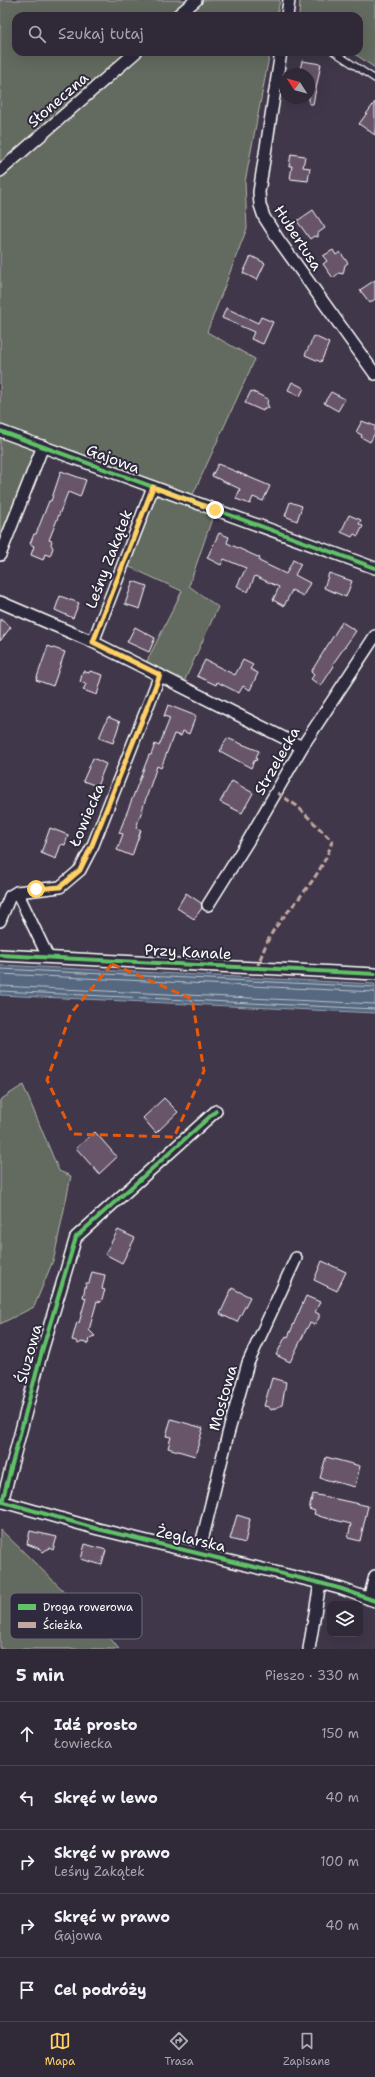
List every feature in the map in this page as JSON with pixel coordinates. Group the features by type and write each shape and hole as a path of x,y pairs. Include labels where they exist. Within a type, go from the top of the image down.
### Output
{"street":[{"path":"182,12 196,0"},
{"path":"288,12 290,0"},
{"name":"Słoneczna","path":"0,171 131,56"},
{"name":"Hubertusa","path":"280,56 261,172 260,205 264,217 278,238 375,374"},
{"name":"Gajowa","path":"0,431 375,568"},
{"path":"0,555 43,446"},
{"name":"Leśny Zakątek","path":"93,642 153,487"},
{"path":"0,602 93,642 302,747"},
{"name":"Strzelecka","path":"208,905 248,842 302,747 375,636"},
{"name":"Łowiecka","path":"17,892 60,887 80,870 92,845 160,675"},
{"path":"0,920 10,896 17,892 48,957"},
{"name":"Przy Kanale","path":"0,955 375,974"},
{"name":"Śluzowa","path":"1,1501 42,1351 76,1237 216,1111"},
{"name":"Mostowa","path":"199,1553 228,1434 248,1363 296,1258"},
{"name":"Żeglarska","path":"1,1501 98,1530 320,1583 372,1600"},
{"path":"372,1600 375,1576"},
{"path":"309,1649 320,1583"}],"lane":[{"path":"340,56 375,79"}],"highlighted area":[{"path":"112,964 192,999 204,1071 174,1137 73,1134 47,1080 71,1013"}],"green space":[{"path":"0,0 280,0 278,12 12,12 12,56 269,56 245,182 247,228 207,332 255,359 190,501 215,510 189,586 218,607 183,684 144,667 182,591 123,564 153,487 42,441 0,547"},
{"path":"300,0 375,0 375,68 358,56 363,56 363,12 299,12"},
{"path":"23,1085 59,1171 71,1176 54,1258 34,1307 0,1324 0,1100"},
{"path":"0,1529 66,1593 10,1593 10,1639 111,1639 119,1649 0,1649"}],"water":[{"path":"0,965 375,984 375,1013 0,995"}],"building":[{"path":"302,61 321,64 315,94 315,68 300,68"},
{"path":"375,102 375,135 359,124"},
{"path":"291,154 305,156 303,167 310,168 308,181 290,179 292,166 289,166"},
{"path":"313,210 325,228 318,233 318,237 314,236 310,239 297,221"},
{"path":"333,250 336,255 340,252 348,263 345,265 343,274 339,273 333,278 323,264 327,261 323,256"},
{"path":"251,256 265,263 257,280 243,273"},
{"path":"375,280 375,299 370,303 360,290"},
{"path":"226,308 258,323 261,317 273,322 263,344 251,339 254,332 222,318"},
{"path":"314,336 329,343 321,362 305,355"},
{"path":"292,382 304,388 300,396 288,390"},
{"path":"251,391 268,399 267,403 269,408 264,408 263,411 245,403"},
{"path":"331,392 345,399 338,411 324,403"},
{"path":"362,421 375,426 375,433 370,442 356,432"},
{"path":"218,464 270,486 263,501 253,497 250,504 236,499 240,489 212,476"},
{"path":"61,471 86,480 80,497 68,492 49,540 52,541 51,544 53,548 50,556 45,554 43,560 31,555 34,546 30,544 34,534 36,534 49,501 51,501"},
{"path":"290,502 302,506 297,521 285,516"},
{"path":"349,515 361,520 359,524 363,526 358,536 354,534 352,537 341,532"},
{"path":"219,533 229,537 227,543 260,558 259,561 286,574 293,560 301,564 295,575 310,583 303,596 292,590 284,606 273,600 279,587 255,576 248,592 237,586 246,568 224,559 221,565 207,558"},
{"path":"329,573 352,581 346,597 324,588"},
{"path":"133,581 147,586 140,609 125,604"},
{"path":"60,596 79,603 73,618 55,610"},
{"path":"0,619 11,627 0,641"},
{"path":"342,622 356,631 332,665 334,666 321,686 311,679 314,675 311,672"},
{"path":"135,627 155,638 149,652 127,642"},
{"path":"48,646 65,652 53,686 36,680"},
{"path":"205,660 235,675 243,660 253,665 250,669 258,673 250,690 243,686 239,693 217,682 216,685 197,676"},
{"path":"83,671 89,673 90,671 103,675 97,695 83,690 86,684 80,682"},
{"path":"168,705 196,716 189,734 183,731 181,736 174,734 161,768 157,766 136,828 141,830 132,856 117,850 123,834 119,833 149,755 151,755 155,744 159,746 170,718 164,716"},
{"path":"108,717 120,722 113,743 99,738"},
{"path":"227,738 259,751 256,757 257,760 254,761 251,768 220,751"},
{"path":"93,758 106,764 97,786 83,781"},
{"path":"232,781 253,793 242,813 220,802"},
{"path":"50,828 68,835 65,845 61,844 56,859 41,853"},
{"path":"186,893 201,903 202,908 194,919 177,908"},
{"path":"164,1098 178,1112 156,1133 143,1118"},
{"path":"95,1132 117,1157 99,1174 76,1148"},
{"path":"118,1230 135,1238 122,1263 105,1254"},
{"path":"322,1261 346,1272 337,1291 314,1280"},
{"path":"92,1272 105,1275 102,1289 105,1290 101,1302 97,1301 89,1330 95,1336 90,1338 89,1344 82,1342 78,1344 76,1341 72,1340 77,1322 79,1323 86,1298 83,1297 86,1283 89,1283"},
{"path":"232,1288 250,1297 237,1322 220,1314"},
{"path":"306,1296 320,1302 315,1312 319,1314 319,1318 314,1325 310,1323 290,1362 276,1355 286,1336 288,1337"},
{"path":"272,1378 286,1382 282,1405 271,1410 269,1407 264,1406"},
{"path":"171,1419 203,1428 195,1456 168,1448 171,1437 166,1436"},
{"path":"326,1457 360,1466 355,1487 320,1478"},
{"path":"313,1494 368,1506 360,1541 348,1538 351,1524 322,1517 314,1514 315,1511 309,1509"},
{"path":"237,1515 250,1519 245,1543 230,1539"},
{"path":"30,1531 57,1537 53,1550 49,1548 43,1552 40,1549 27,1544"},
{"path":"85,1544 106,1550 102,1565 81,1559"}],"marked path":[{"path":"257,968 272,933 308,887 322,865 332,841 297,806 276,792"}],"cycle path":[{"path":"0,431 375,568"},
{"path":"0,955 375,974"},
{"path":"2,1502 42,1351 76,1237 216,1111"},
{"path":"0,1501 98,1529 320,1583 375,1601"}],"route":[{"path":"36,889 60,887 80,870 92,845 160,675 93,642 153,487 215,510"}]}
